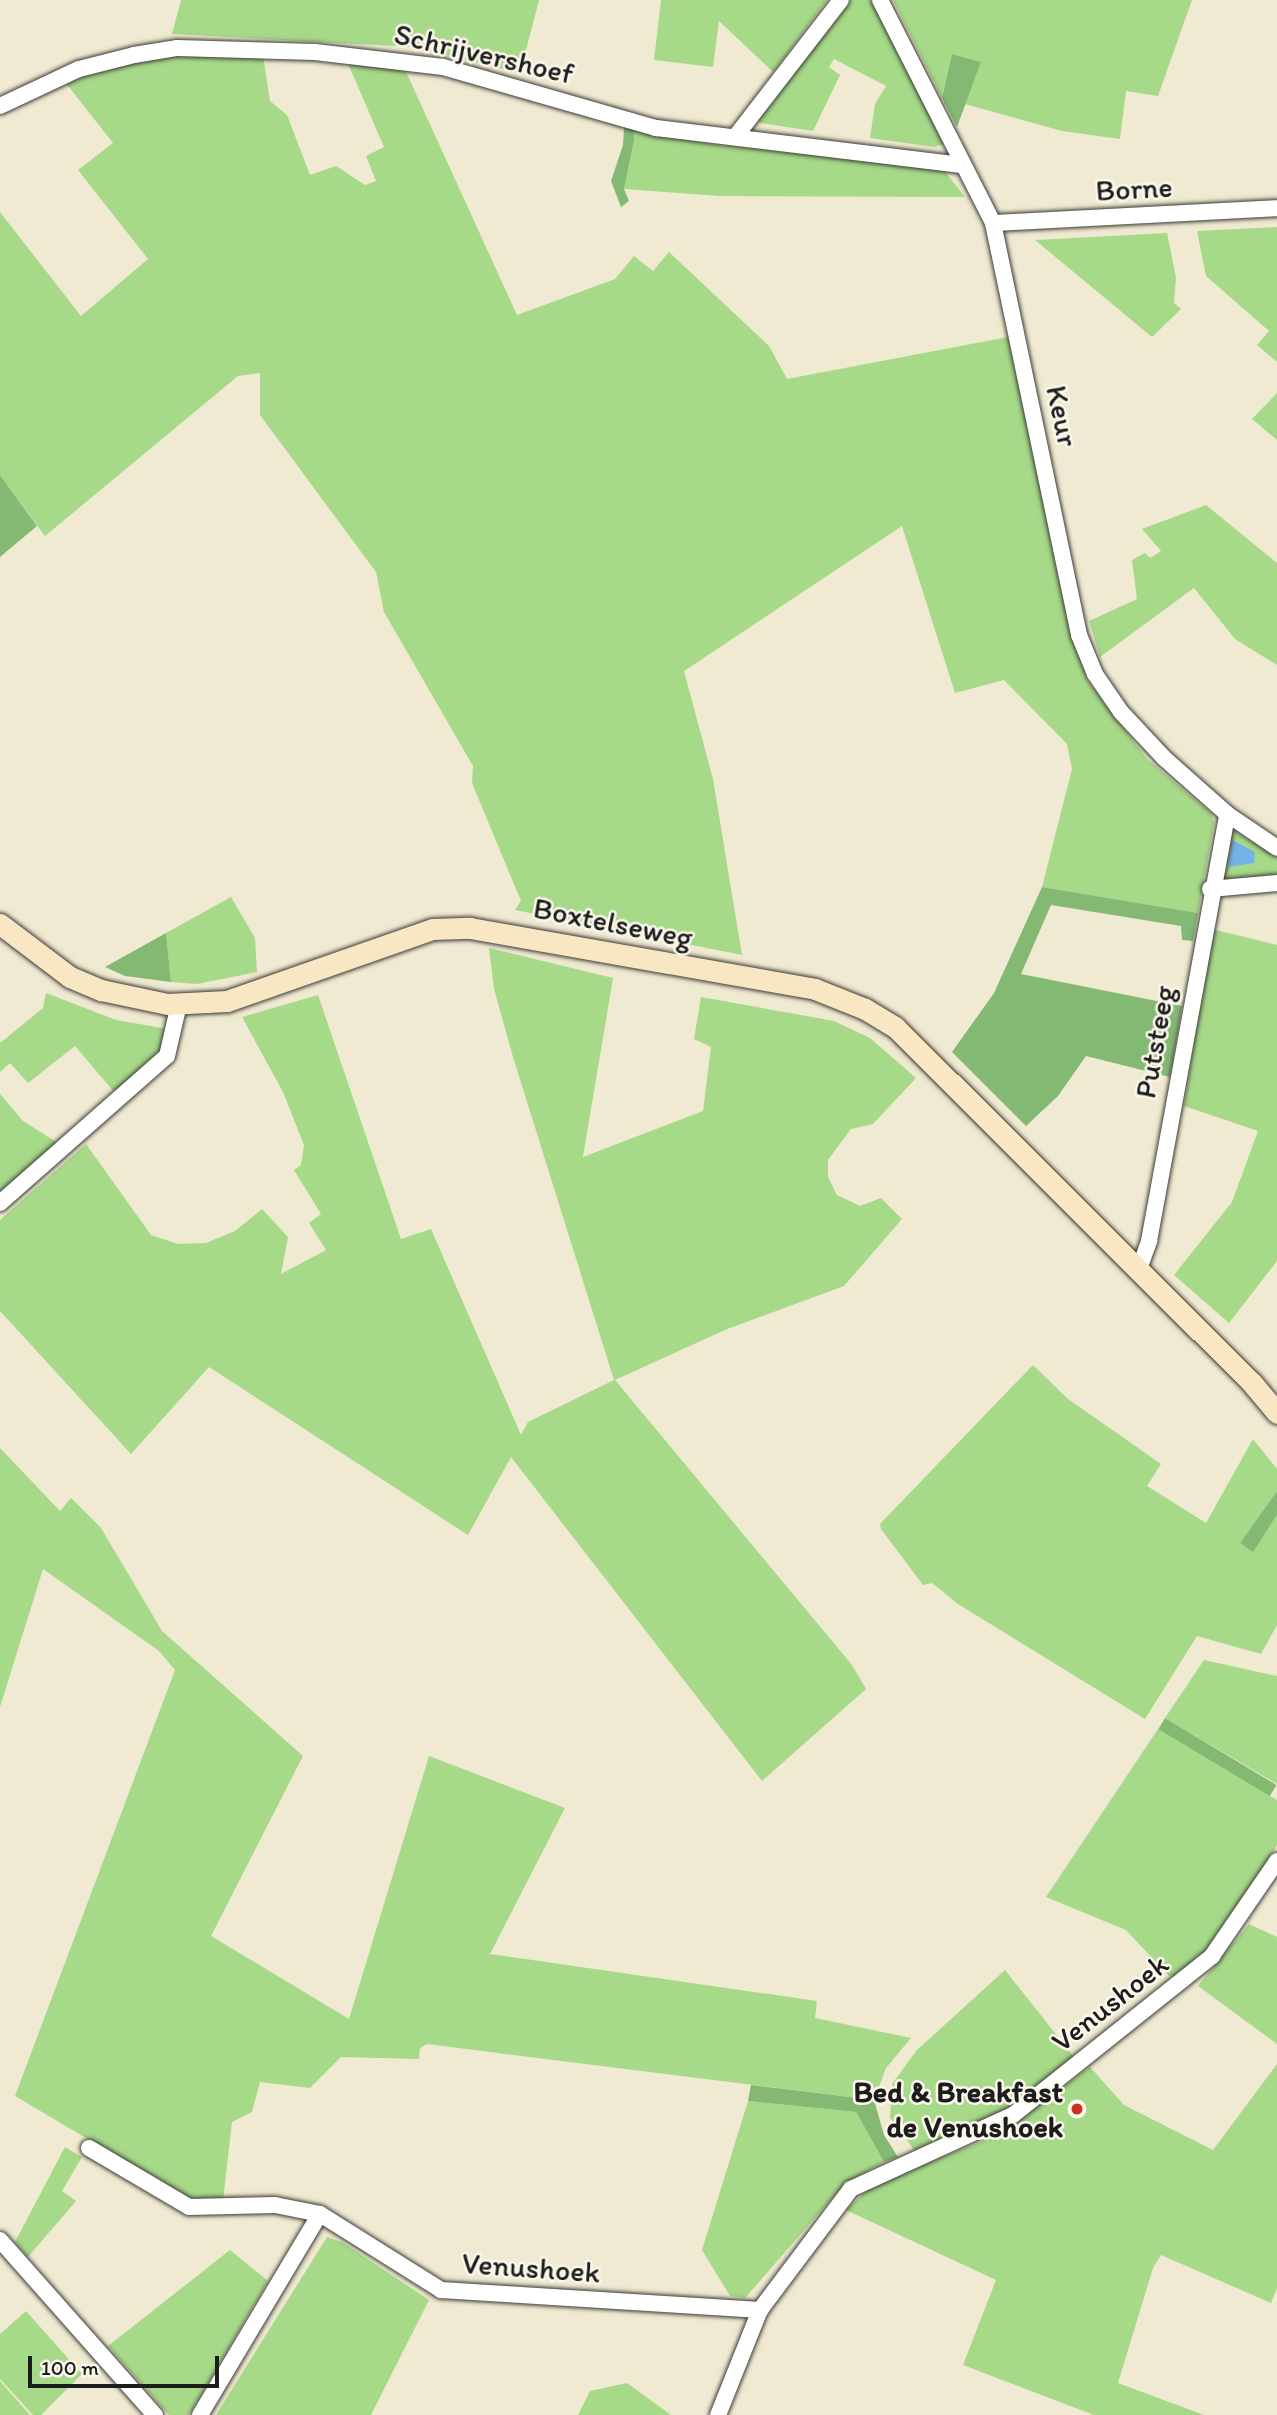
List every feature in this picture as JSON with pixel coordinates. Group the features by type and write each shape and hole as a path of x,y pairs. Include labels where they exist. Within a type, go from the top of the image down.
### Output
{"main road":[{"name":"Boxtelseweg","path":"0,924 70,977 138,999 180,1004 227,1001 433,929 470,928 815,989 865,1009 895,1027 1139,1269 1277,1413"}],"street":[{"path":"735,137 841,0"},
{"name":"Keur","path":"880,0 960,165 993,223 1079,635 1095,674 1121,712 1227,814 1277,848"},
{"name":"Schrijvershoef","path":"0,106 79,69 134,55 232,47 388,58 443,66 656,128 960,165"},
{"name":"Borne","path":"993,223 1277,208"},
{"path":"1227,814 1210,889 1277,883"},
{"name":"Putsteeg","path":"1139,1269 1149,1241 1210,889"},
{"path":"0,1203 167,1056 180,1004"},
{"name":"Venushoek","path":"719,2415 760,2310 851,2189 1013,2115 1212,1956 1277,1861"},
{"name":"Venushoek","path":"89,2148 189,2207 275,2205 320,2214 441,2290 760,2310"},
{"path":"200,2415 320,2214"},
{"path":"0,2240 155,2415"}],"green space":[{"path":"181,0 539,0 520,73 414,47 172,34"},
{"path":"661,0 827,0 773,72 719,21 713,67 654,60"},
{"path":"846,0 877,0 949,143 934,147 870,138 875,104 886,86 834,59 829,67 840,75 813,131 760,123 758,120"},
{"path":"893,0 1192,0 1158,96 1126,91 1120,139 1062,131 965,104 981,62 952,54 942,98"},
{"path":"208,53 263,56 270,101 287,115 310,175 336,166 365,185 376,181 366,156 384,147 346,59 402,63 517,315 615,279 634,256 653,271 669,252 769,346 787,379 1008,337 1062,589 1088,681 1147,759 1212,814 1214,823 1198,913 1042,887 1072,769 1067,744 1004,680 955,693 902,526 684,671 713,779 742,955 515,910 521,901 472,783 473,766 384,612 376,572 260,415 260,373 238,376 45,536 0,475 0,212 81,316 148,259 78,170 113,143 65,82 149,59"},
{"path":"952,54 981,62 957,127 942,98"},
{"path":"624,127 633,129 634,139 624,189 629,201 621,207 611,181 623,145"},
{"path":"633,129 710,144 943,169 965,197 720,196 624,189"},
{"path":"1277,227 1277,362 1257,345 1269,331 1206,276 1197,231"},
{"path":"1167,233 1176,277 1174,303 1181,309 1152,337 1035,240"},
{"path":"1277,393 1277,440 1252,419"},
{"path":"0,475 37,526 0,557"},
{"path":"1206,505 1277,563 1277,665 1235,639 1194,588 1100,657 1089,621 1137,599 1132,560 1145,553 1150,558 1161,551 1142,529"},
{"path":"1229,828 1277,856 1277,877 1221,882"},
{"path":"1042,887 1198,913 1193,941 1182,940 1181,926 1051,905 1021,974 1182,1006 1170,1077 1086,1056 1058,1096 1026,1126 952,1052 994,993"},
{"path":"231,897 255,938 257,972 197,984 171,982 166,933"},
{"path":"1212,929 1277,945 1277,1261 1229,1323 1174,1275 1232,1202 1258,1131 1184,1106"},
{"path":"166,933 171,982 125,976 105,967"},
{"path":"489,948 613,978 583,1157 703,1111 711,1047 694,1039 701,997 834,1021 870,1038 916,1078 873,1124 851,1129 828,1160 828,1177 837,1195 860,1206 881,1198 902,1219 844,1286 727,1329 615,1380 852,1665 866,1689 762,1781 511,1457 468,1535 209,1367 131,1454 0,1311 0,1220 86,1144 151,1235 178,1244 206,1243 235,1231 262,1209 288,1237 281,1274 326,1250 309,1223 321,1214 294,1170 301,1165 304,1145 283,1092 242,1017 318,995 401,1239 431,1229 521,1435 528,1422 614,1380 513,1057 494,989"},
{"path":"46,993 116,1020 168,1029 171,1039 115,1093 75,1046 28,1083 10,1063 0,1072 0,1043 43,1008"},
{"path":"0,1094 23,1121 58,1143 0,1194"},
{"path":"1033,1365 1068,1399 1161,1464 1147,1486 1206,1523 1253,1439 1277,1469 1277,1491 1240,1543 1253,1551 1277,1515 1277,1625 1261,1654 1197,1636 1145,1719 958,1604 932,1583 923,1585 881,1529 880,1524"},
{"path":"0,1448 60,1511 71,1498 101,1528 162,1631 303,1756 211,1936 349,2019 429,1756 565,1808 490,1954 817,2001 815,2018 911,2038 886,2068 874,2100 427,2044 420,2048 419,2059 341,2057 310,2088 260,2082 252,2112 232,2122 223,2201 207,2201 184,2196 15,2096 175,1670 159,1651 43,1569 0,1707"},
{"path":"1277,1491 1277,1515 1253,1552 1240,1543"},
{"path":"1204,1660 1277,1676 1277,1784 1165,1718"},
{"path":"1165,1718 1276,1785 1270,1796 1158,1729"},
{"path":"1158,1729 1277,1800 1277,1845 1215,1944 1176,1977 1169,1976 1126,1930 1046,1897"},
{"path":"1249,1924 1277,1937 1277,2044 1198,1986"},
{"path":"1005,1970 1074,2057 1005,2111 915,2151 890,2118 892,2084 917,2050"},
{"path":"1277,2064 1277,2288 1271,2303 1161,2255 1153,2268 1118,2383 1204,2415 1094,2415 963,2365 996,2280 846,2210 871,2186 1000,2134 1090,2067 1124,2105 1213,2150"},
{"path":"751,2085 874,2100 884,2135 898,2157 884,2162 856,2112 748,2101"},
{"path":"748,2101 856,2112 884,2162 853,2179 834,2196 745,2298 730,2296 702,2250"},
{"path":"65,2147 82,2157 62,2191 76,2201 28,2257 15,2242"},
{"path":"327,2237 342,2242 429,2300 371,2415 216,2415"},
{"path":"230,2250 268,2281 189,2415 169,2415 108,2346"},
{"path":"26,2311 82,2374 41,2415 33,2415 0,2379 0,2334"},
{"path":"0,2381 30,2415 0,2415"},
{"path":"627,2383 671,2415 578,2415 590,2391"}],"water":[{"path":"1232,840 1255,852 1254,863 1228,867"}],"place":[{"name":"Bed & Breakfast de Venushoek","path":"1077,2109"}]}
